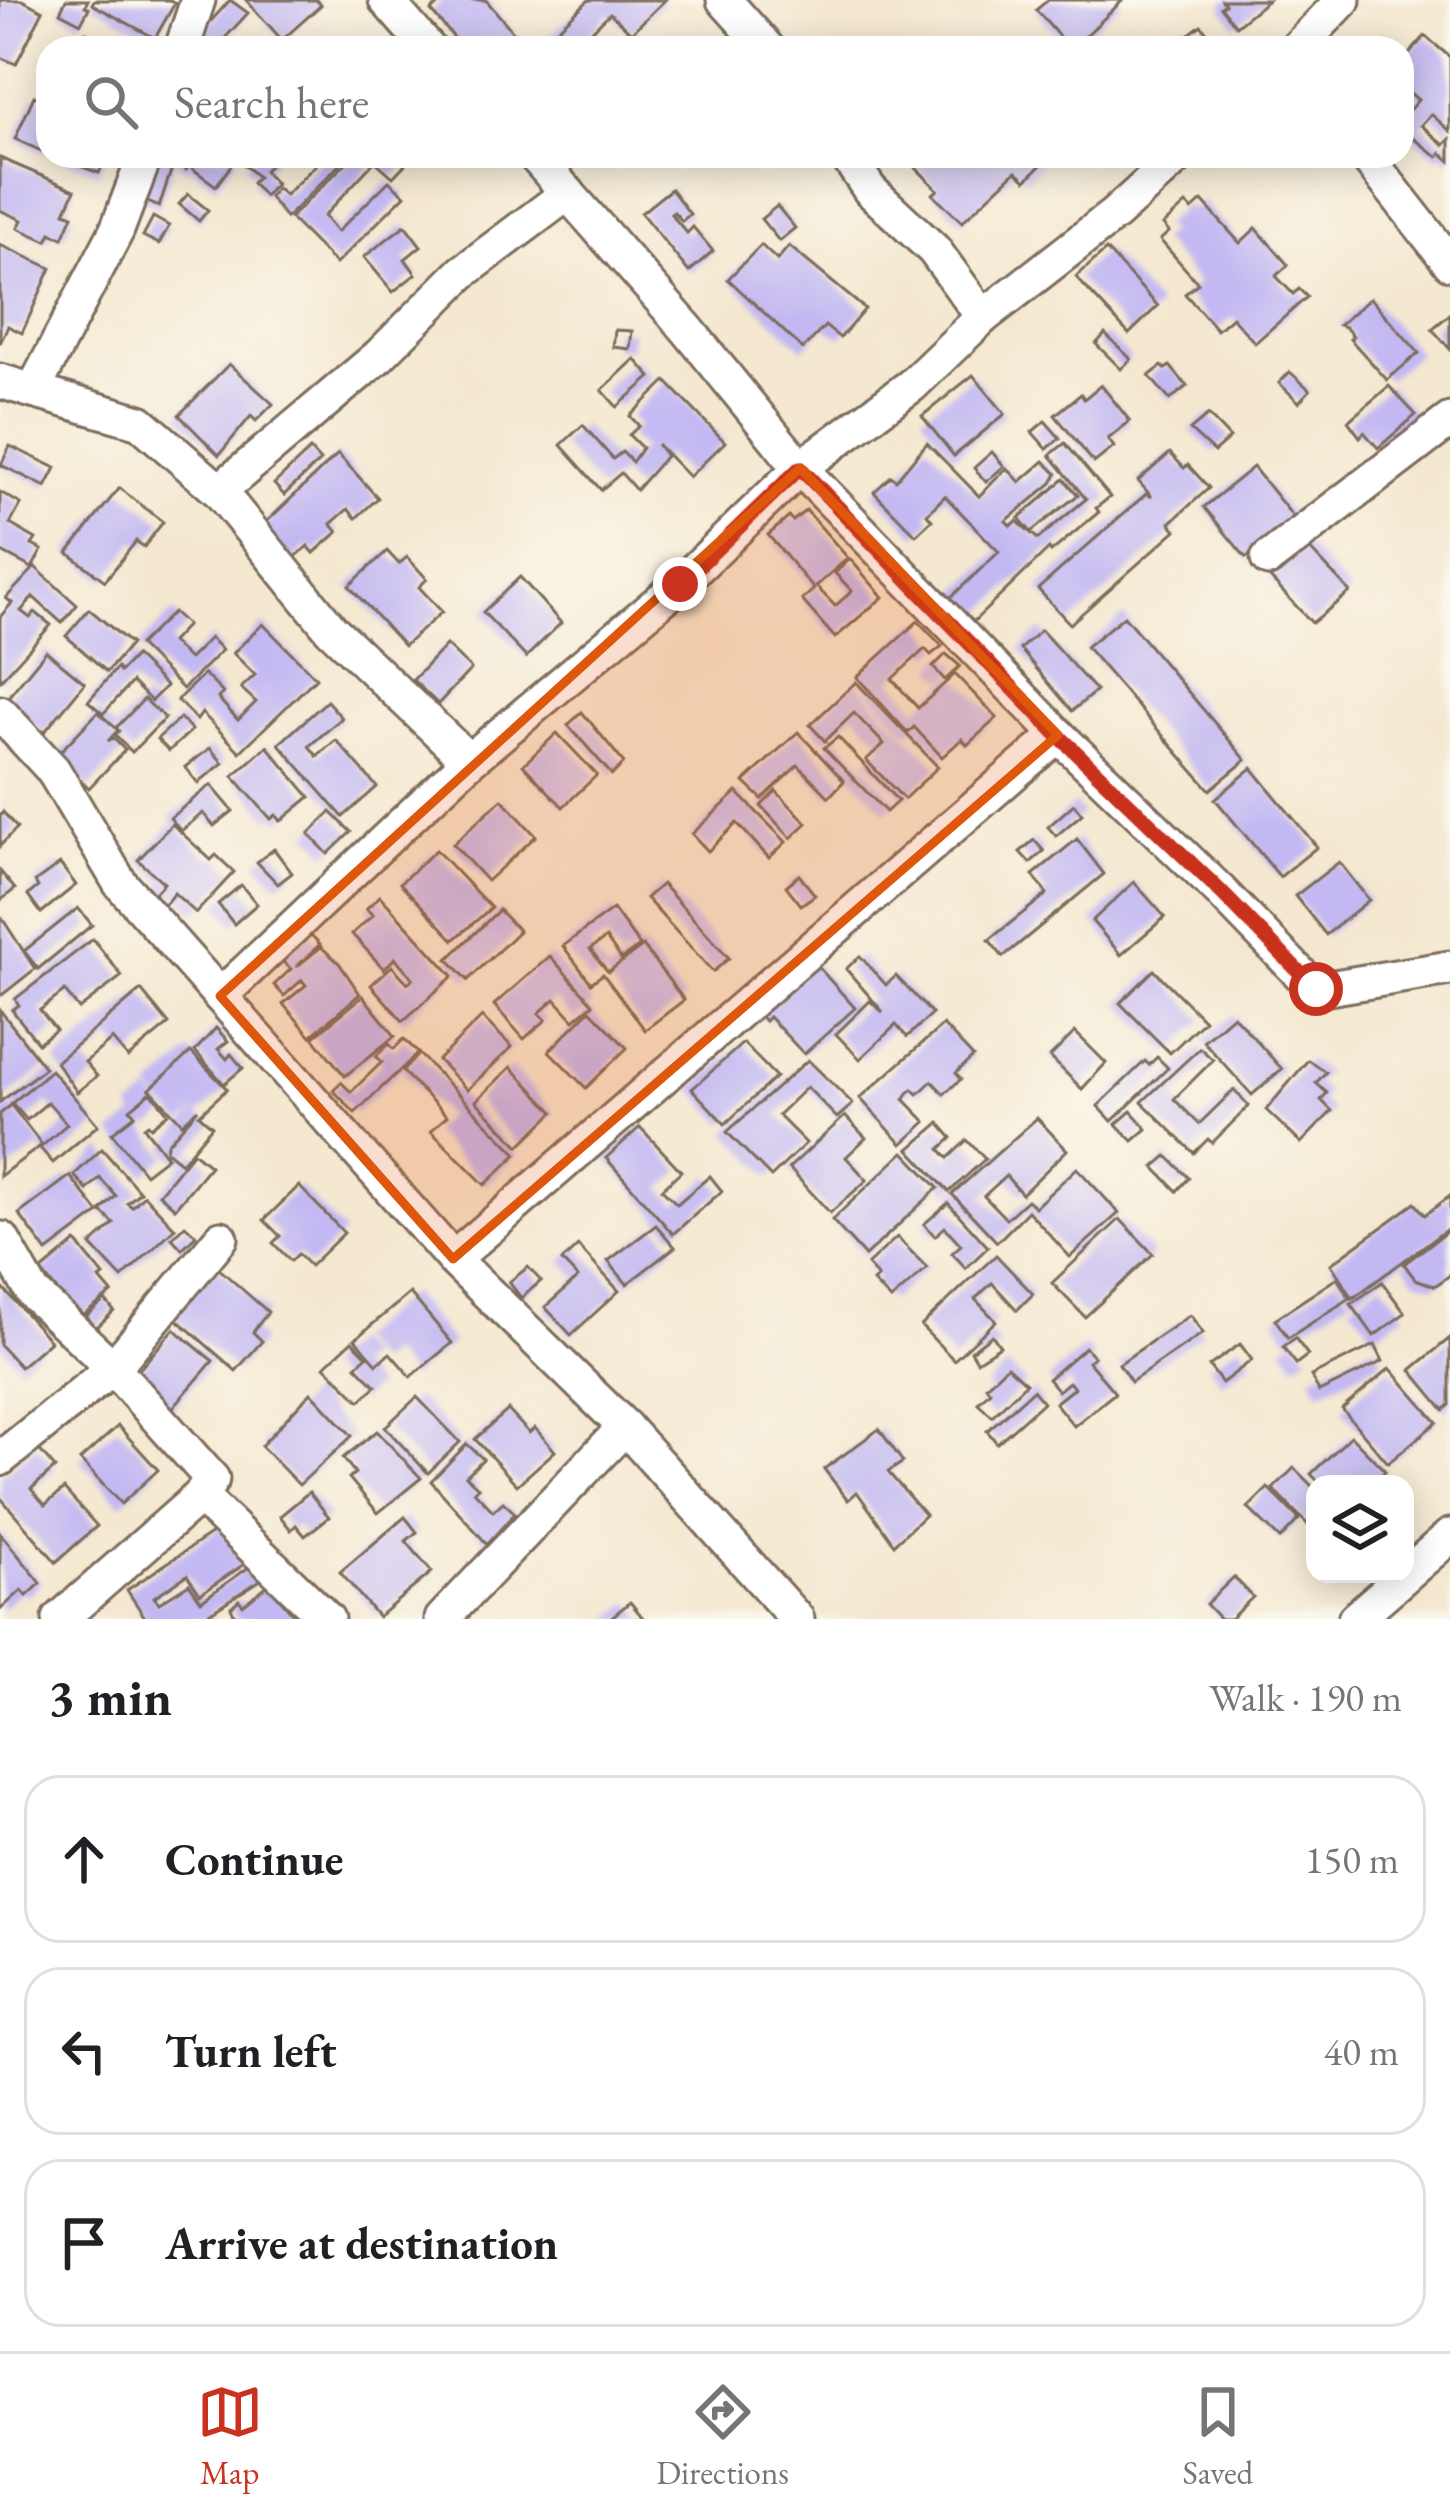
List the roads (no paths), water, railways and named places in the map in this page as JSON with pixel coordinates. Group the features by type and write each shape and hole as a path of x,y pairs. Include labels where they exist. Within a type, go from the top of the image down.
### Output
{"street":[{"path":"186,36 198,0"},
{"path":"386,0 418,36"},
{"path":"1308,36 1343,0"},
{"path":"742,6 759,36"},
{"path":"33,391 117,230 140,168"},
{"path":"546,168 687,329 800,468 1058,735 1316,989 1450,968"},
{"path":"855,168 870,190 934,250 982,317"},
{"path":"220,996 470,761 680,584 800,468 912,385 982,317 1166,168"},
{"path":"1375,168 1450,263"},
{"path":"219,491 380,356 463,272 568,193"},
{"path":"0,381 140,422 219,491 331,628 470,761"},
{"path":"1268,560 1450,420"},
{"path":"0,713 53,770 120,883 453,1259 625,1427 796,1619"},
{"path":"453,1259 1058,735"},
{"path":"1,1238 33,1293 113,1368 212,1479 200,1496 60,1619"},
{"path":"0,1459 113,1368 221,1238"},
{"path":"442,1619 625,1427"},
{"path":"200,1496 327,1619"},
{"path":"1355,1619 1450,1536"}]}
